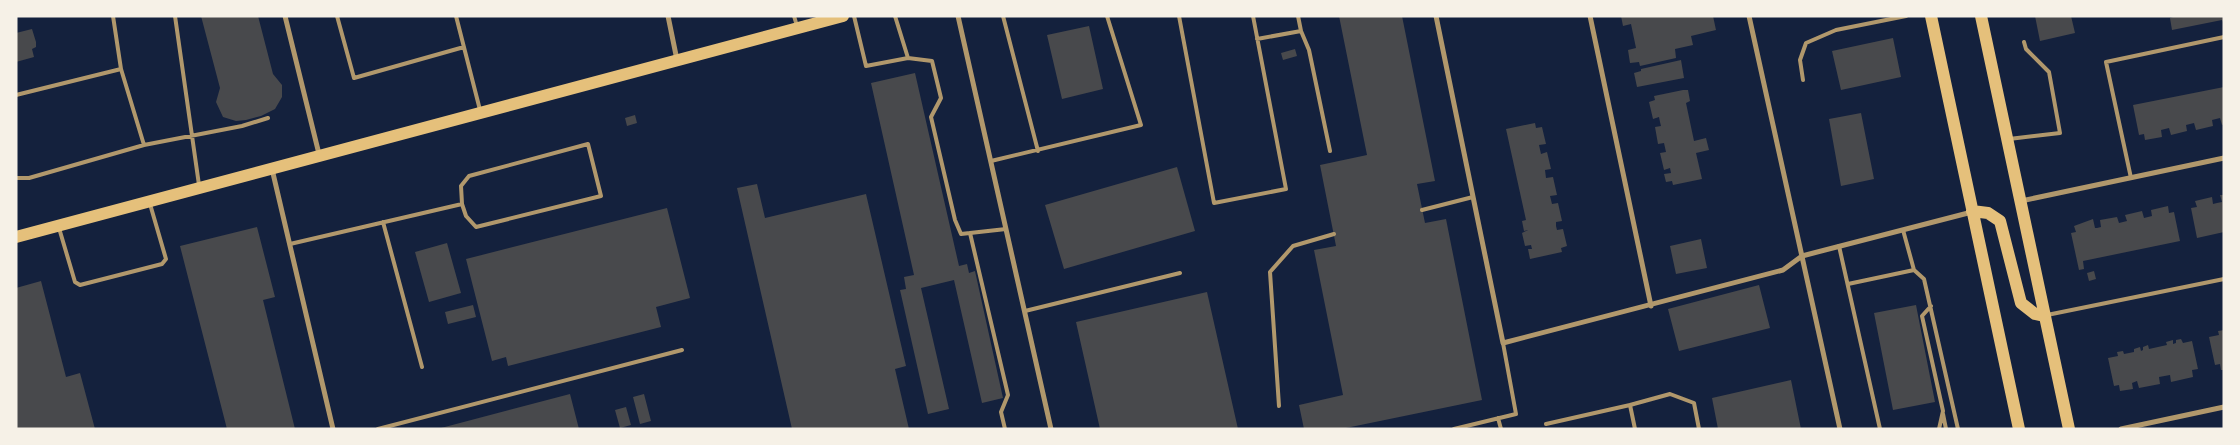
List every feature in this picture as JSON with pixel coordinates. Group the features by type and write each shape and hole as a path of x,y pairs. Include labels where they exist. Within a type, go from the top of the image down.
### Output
{"main road":[{"path":"16,237 677,61 796,22 843,16"},
{"path":"1931,16 2019,429"},
{"path":"1981,16 2069,429"},
{"path":"1972,211 1988,213 2000,221 2021,302 2035,314 2044,316"}],"street":[{"path":"286,16 320,155"},
{"path":"668,16 677,61"},
{"path":"958,16 1052,429"},
{"path":"1436,16 1503,343 1652,306 1783,270 1802,256 1972,211"},
{"path":"1590,16 1652,306"},
{"path":"1749,16 1840,429"},
{"path":"2020,202 2224,158"},
{"path":"272,168 333,429"},
{"path":"2121,429 2224,407"}],"lane":[{"path":"113,16 121,68 144,145"},
{"path":"175,16 199,188"},
{"path":"337,16 354,78 464,47"},
{"path":"456,16 481,113"},
{"path":"854,16 866,66 908,58 932,60 941,98 932,117 955,220 961,234 1006,229"},
{"path":"895,16 908,58"},
{"path":"1004,16 1038,151"},
{"path":"991,161 1141,126 1107,16"},
{"path":"1179,16 1214,203 1286,189 1253,16"},
{"path":"1298,16 1300,31 1309,50 1330,151"},
{"path":"1803,80 1800,60 1806,43 1836,30 1906,16"},
{"path":"1257,39 1300,31"},
{"path":"2131,178 2106,62 2224,37"},
{"path":"2007,139 2060,133 2049,72 2026,49 2024,42"},
{"path":"16,95 121,68"},
{"path":"16,178 29,178 144,145 192,134 242,126 268,118"},
{"path":"588,144 601,196 476,227 466,216 462,204 461,186 468,176 588,144"},
{"path":"1422,210 1473,196"},
{"path":"58,226 75,282 80,285 162,264 166,259 149,201"},
{"path":"290,244 462,204"},
{"path":"383,222 422,367"},
{"path":"1902,230 1914,270 1924,279 1958,429"},
{"path":"970,233 1008,395 1001,412 1005,429"},
{"path":"1279,406 1270,272 1293,246 1334,234"},
{"path":"1839,246 1880,429"},
{"path":"1848,284 1914,270"},
{"path":"1025,311 1180,273"},
{"path":"2044,316 2224,279"},
{"path":"1931,306 1922,316 1946,429"},
{"path":"1454,429 1516,414 1503,343"},
{"path":"378,429 682,350"},
{"path":"1546,424 1670,394 1694,403 1699,429"},
{"path":"1630,405 1635,429"},
{"path":"1939,429 1943,411"},
{"path":"1498,418 1501,429"}],"building":[{"path":"201,16 258,16 273,74 282,85 282,97 275,109 261,116 246,120 236,121 223,117 216,102 220,88"},
{"path":"1339,16 1402,16 1435,181 1417,184 1425,223 1446,219 1482,400 1341,429 1304,429 1299,405 1343,395 1314,250 1336,246 1320,165 1367,155"},
{"path":"1621,16 1713,16 1716,30 1691,36 1693,45 1675,49 1676,58 1640,66 1639,62 1630,63 1628,50 1636,48 1631,24 1623,26"},
{"path":"2035,16 2071,16 2075,33 2040,41"},
{"path":"2176,16 2224,16 2224,24 2222,20 2172,30 2170,18"},
{"path":"1089,26 1103,89 1062,99 1047,35"},
{"path":"32,29 36,42 36,47 32,49 34,57 16,62 16,33"},
{"path":"1893,38 1901,77 1841,90 1832,51"},
{"path":"1295,49 1297,56 1283,60 1281,53"},
{"path":"1681,60 1684,78 1637,87 1634,73 1641,71 1641,69"},
{"path":"915,73 959,266 967,264 969,273 975,271 1003,398 982,403 954,280 921,288 949,409 928,414 900,290 906,289 904,277 914,275 871,83"},
{"path":"2224,87 2224,124 2222,125 2220,118 2212,120 2213,126 2196,130 2194,123 2186,125 2187,131 2171,135 2169,128 2161,130 2162,137 2145,140 2144,134 2139,135 2133,105"},
{"path":"1688,90 1690,101 1686,103 1694,141 1706,138 1709,150 1696,153 1702,179 1673,185 1672,181 1666,182 1664,174 1671,173 1670,168 1664,170 1660,153 1666,152 1664,143 1658,144 1655,127 1661,126 1659,117 1653,119 1649,102 1655,100 1654,96"},
{"path":"1861,113 1874,179 1841,186 1829,119"},
{"path":"635,115 637,123 627,126 625,118"},
{"path":"1535,123 1536,128 1542,127 1546,144 1539,145 1541,154 1547,152 1551,169 1545,170 1546,178 1553,177 1557,195 1550,196 1552,204 1558,203 1562,221 1556,222 1556,226 1557,230 1563,229 1567,246 1561,248 1562,252 1530,259 1528,249 1532,249 1531,245 1525,246 1522,233 1528,230 1524,231 1522,221 1526,220 1506,129"},
{"path":"1177,167 1195,231 1064,269 1045,205"},
{"path":"757,184 765,218 866,194 906,366 895,369 909,429 792,429 737,188"},
{"path":"2220,195 2224,195 2224,232 2197,238 2191,208 2197,207 2195,201 2212,197 2213,204 2222,202"},
{"path":"2168,206 2169,213 2174,212 2180,241 2083,261 2084,269 2079,270 2071,233 2076,232 2074,226 2093,219 2095,228 2097,228 2101,227 2100,220 2117,217 2119,223 2127,221 2125,215 2142,211 2144,218 2152,216 2151,210"},
{"path":"667,208 690,298 656,307 661,327 508,366 506,357 492,361 466,259"},
{"path":"257,227 275,297 263,300 295,429 227,429 180,246"},
{"path":"1701,239 1707,268 1676,274 1670,246"},
{"path":"447,243 461,293 429,302 415,252"},
{"path":"2094,271 2096,279 2089,281 2087,273"},
{"path":"41,281 66,377 80,373 95,429 16,429 16,288"},
{"path":"1759,285 1770,328 1679,351 1668,309"},
{"path":"1207,292 1238,429 1100,429 1076,322"},
{"path":"473,305 476,317 448,324 445,312"},
{"path":"1916,305 1935,402 1893,410 1874,313"},
{"path":"2224,330 2224,370 2221,370 2220,364 2215,365 2209,337 2219,335 2218,331"},
{"path":"2181,339 2183,343 2192,341 2198,369 2192,370 2193,377 2171,382 2170,375 2159,377 2160,384 2139,388 2137,381 2132,383 2133,389 2120,391 2119,385 2114,386 2108,358 2118,356 2117,352 2123,351 2124,354 2134,352 2134,349 2140,347 2141,351 2143,347 2148,345 2149,349 2167,345 2166,342 2173,340 2173,344 2176,343 2176,340"},
{"path":"1791,380 1801,429 1718,429 1712,398"},
{"path":"570,394 579,429 441,429 441,428"},
{"path":"644,394 651,421 640,424 633,397"},
{"path":"626,407 631,425 620,428 615,410"}]}
